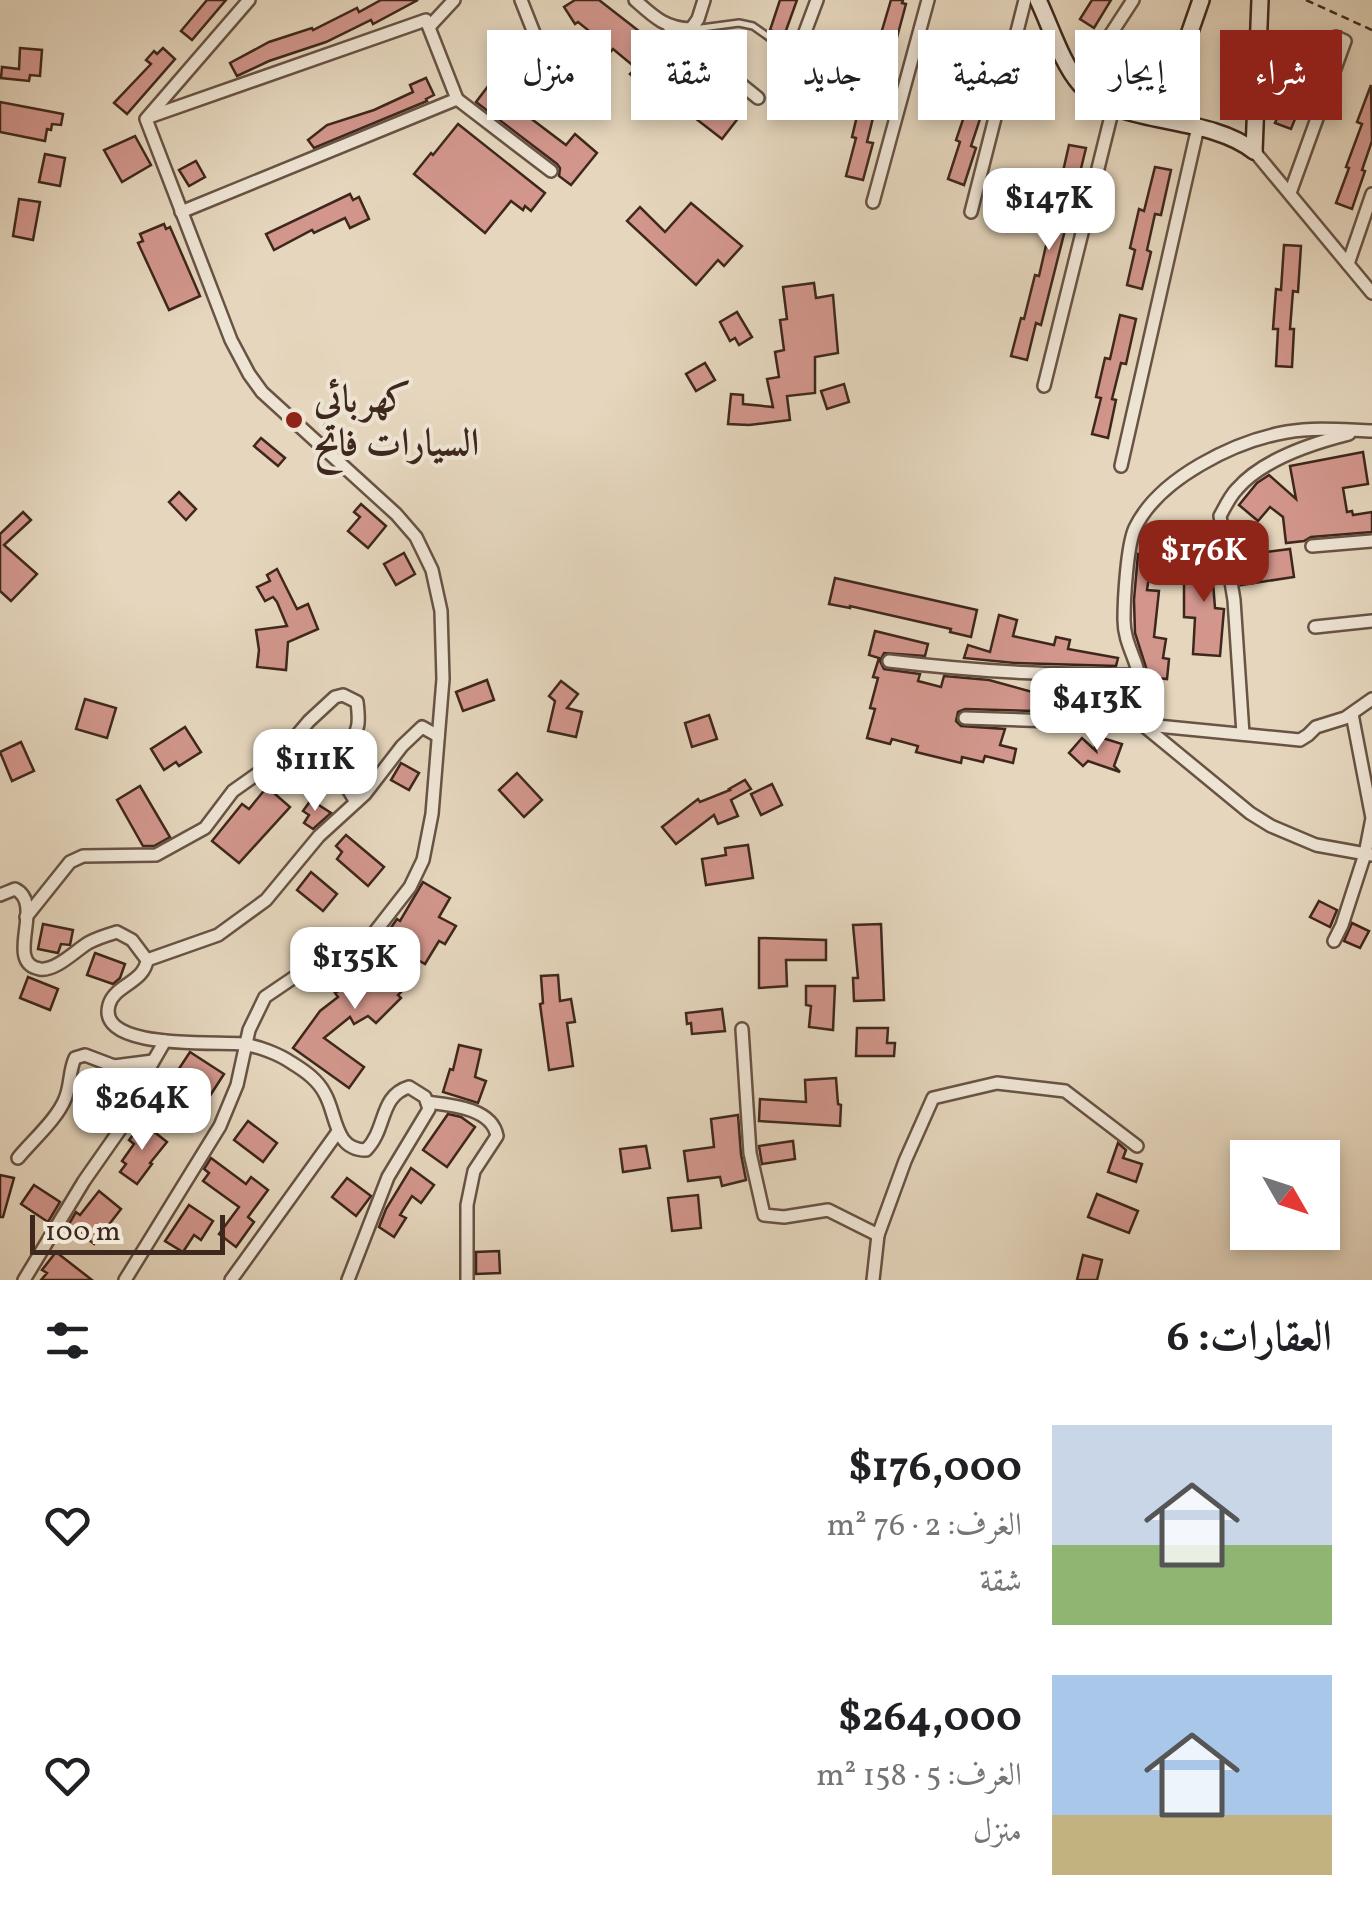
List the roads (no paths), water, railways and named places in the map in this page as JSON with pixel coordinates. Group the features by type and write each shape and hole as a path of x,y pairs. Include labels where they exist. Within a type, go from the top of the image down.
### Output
{"main road":[{"path":"1038,0 1075,75"},
{"path":"1191,30 1201,0"},
{"path":"1254,151 1260,0"},
{"path":"1168,120 1230,135 1254,151"}],"street":[{"path":"146,119 249,0"},
{"path":"428,28 454,0"},
{"path":"520,0 533,30"},
{"path":"635,0 669,26 691,29 704,0"},
{"path":"806,30 817,0"},
{"path":"873,202 928,0"},
{"path":"970,212 1025,0"},
{"path":"1113,30 1133,0"},
{"path":"146,119 426,20 457,99 551,170"},
{"path":"669,26 758,98"},
{"path":"182,212 457,99"},
{"path":"125,1280 220,1126 236,1085 249,1030 265,997 294,978 340,958 371,937 410,887 423,860 432,814 442,662 440,611 432,570 416,537 396,514 262,392 248,374 231,340 146,119"},
{"path":"1044,386 1110,120"},
{"path":"1290,193 1316,120"},
{"path":"1121,466 1198,127"},
{"path":"1254,151 1372,293"},
{"path":"1348,264 1372,194"},
{"path":"1368,430 1290,432 1259,439 1208,461 1162,491 1135,528 1124,621 1126,640 1140,676 1143,725 1271,826 1316,845 1368,854"},
{"path":"1243,734 1234,600 1220,516 1236,489 1252,475 1306,446 1368,430"},
{"path":"1312,546 1372,541"},
{"path":"1315,627 1372,621"},
{"path":"889,660 1002,672 1140,676"},
{"path":"26,917 70,862 83,856 156,855 205,828 233,791 274,762 309,721 335,697 343,695 356,702 360,721 348,750 343,782 356,802"},
{"path":"965,718 1143,725 1300,740 1316,727 1345,718 1372,699"},
{"path":"1334,940 1368,854 1372,818 1352,714"},
{"path":"147,960 218,936 266,900 402,746 422,727 438,736"},
{"path":"0,895 16,890 26,900 23,952 36,968 47,969 86,944 117,932 132,940 147,960 146,968 109,1003 112,1022 144,1040 245,1044 284,1058 314,1078 324,1091 338,1133 348,1146 366,1150 375,1141 395,1092 409,1087 421,1093 428,1109 388,1176 348,1280"},
{"path":"742,1029 750,1153 764,1215 828,1210 878,1234"},
{"path":"24,1280 133,1111 143,1079 165,1041"},
{"path":"18,1158 59,1112 72,1081 76,1058 84,1055 114,1066 153,1060"},
{"path":"873,1280 878,1234 932,1098 997,1083 1066,1091 1138,1146"},
{"path":"427,1102 462,1106 490,1121 498,1136 474,1171 466,1206 466,1280"},
{"path":"231,1280 338,1133"}],"lane":[{"path":"691,29 739,23 753,26 767,36"}],"place":[{"name":"كهربائي السيارات فاتح","path":"294,420"}]}
